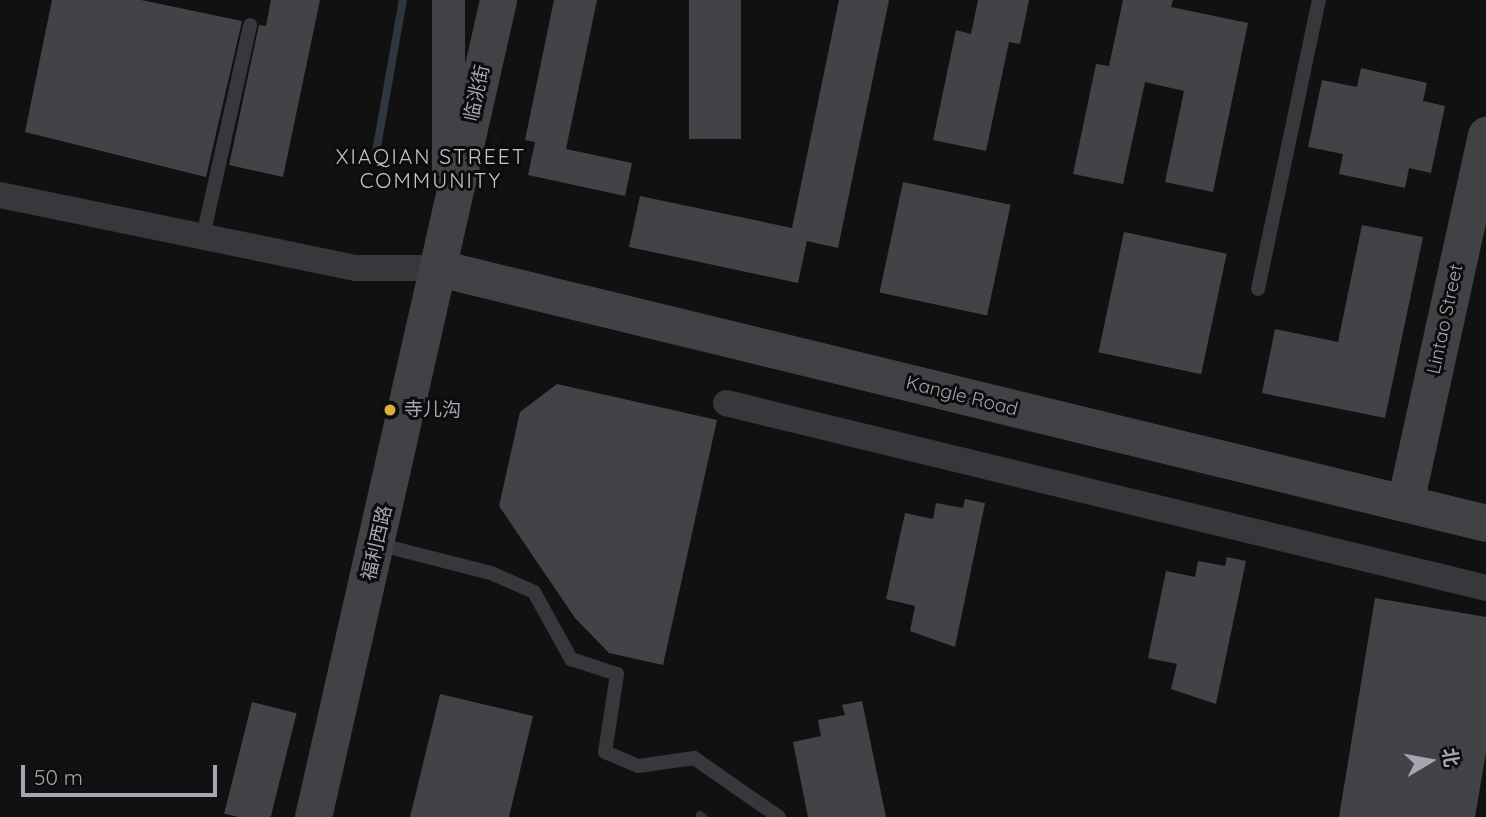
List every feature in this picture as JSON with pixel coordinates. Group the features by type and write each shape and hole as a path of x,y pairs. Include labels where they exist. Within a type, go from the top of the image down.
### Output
{"main road":[{"name":"临洮街","path":"439,268 498,0"},
{"name":"Lintao Street","path":"1405,503 1486,135"},
{"name":"Kangle Road","path":"439,268 1486,523"},
{"name":"福利西路","path":"313,817 439,268"}],"street":[{"path":"0,195 357,268 439,268"},
{"path":"726,403 1486,588"}],"lane":[{"path":"1258,289 1319,0"},
{"path":"203,236 250,25"},
{"path":"377,544 491,573 534,592 571,659 617,674 604,752 638,766 694,758 779,817"}],"building":[{"path":"52,0 141,0 242,21 206,177 25,132"},
{"path":"271,0 320,0 283,177 229,165 259,25 266,26"},
{"path":"432,0 465,0 465,176 432,176"},
{"path":"554,0 597,0 566,149 632,163 625,196 528,175 535,142 525,140"},
{"path":"689,0 741,0 741,139 689,139"},
{"path":"839,0 889,0 838,248 807,241 798,283 629,247 640,196 792,228"},
{"path":"978,0 1029,0 1020,44 1009,42 986,151 933,140 956,30 971,34"},
{"path":"1123,0 1173,0 1171,7 1248,23 1213,192 1165,182 1184,91 1145,82 1123,184 1073,174 1096,64 1109,66"},
{"path":"1361,68 1427,83 1423,101 1445,106 1431,173 1409,168 1405,188 1339,174 1343,154 1308,147 1322,80 1357,87"},
{"path":"903,182 1011,205 987,315 880,293"},
{"path":"1362,225 1423,237 1385,418 1262,393 1275,329 1338,342"},
{"path":"1124,232 1227,254 1201,374 1098,352"},
{"path":"557,384 717,420 663,665 609,653 575,618 499,506 520,412"},
{"path":"965,499 985,503 955,647 910,631 915,606 886,599 905,513 933,519 936,503 963,508"},
{"path":"1227,557 1246,561 1216,704 1171,689 1177,664 1148,658 1166,571 1195,577 1198,561 1225,566"},
{"path":"1375,598 1486,617 1486,752 1475,817 1339,817"},
{"path":"440,694 533,716 509,817 410,817"},
{"path":"862,701 886,817 808,817 793,742 821,736 818,720 845,715 842,705"},
{"path":"252,702 297,713 271,817 238,817 224,814"}],"waterway":[{"path":"375,158 403,0"}],"place":[{"name":"寺儿沟","path":"390,410"}],"district":[{"name":"XIAQIAN STREET COMMUNITY","path":"431,168"}]}
